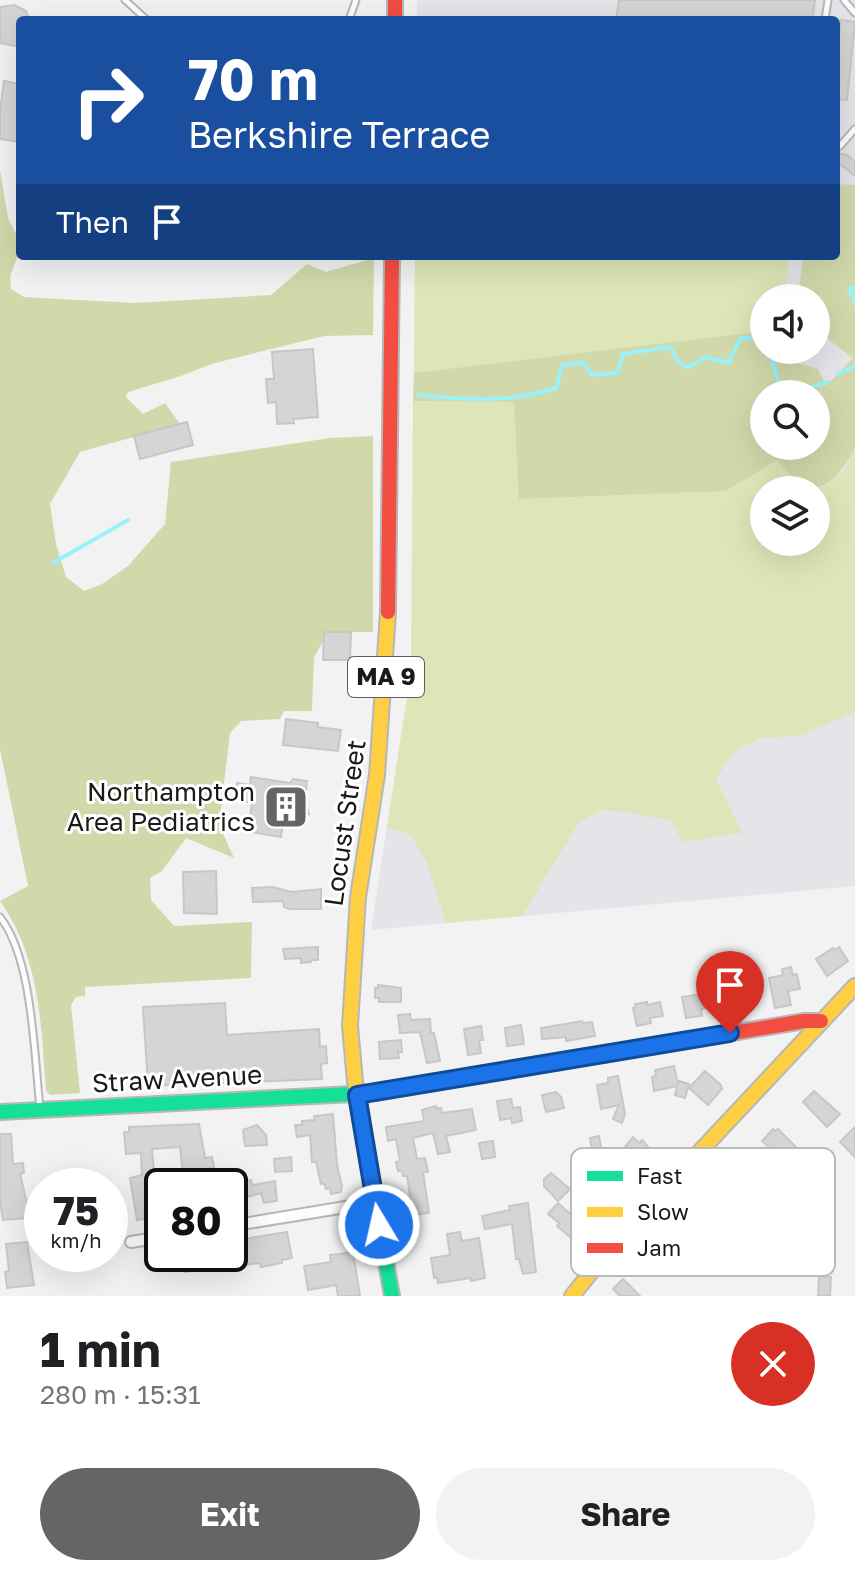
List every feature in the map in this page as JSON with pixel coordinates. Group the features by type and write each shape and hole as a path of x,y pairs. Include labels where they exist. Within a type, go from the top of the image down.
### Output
{"main road":[{"name":"Locust Street","path":"392,260 388,642 380,750 361,873 350,1026 357,1095 392,1296"},
{"path":"703,1148 855,986"},
{"name":"Straw Avenue","path":"0,1112 357,1095 804,1021 821,1021"},
{"path":"572,1296 588,1276"}],"street":[{"path":"248,1223 376,1202"},
{"path":"131,1242 144,1240"}],"lane":[{"path":"125,0 143,16"},
{"path":"844,0 855,13"},
{"path":"840,146 855,129"},
{"path":"0,917 18,954 26,986 41,1109"}],"shaded area":[{"path":"417,0 855,0 855,886 371,930 411,672 415,260 840,260 840,16 417,16"}],"green space":[{"path":"0,170 8,218 16,234 16,260 10,276 11,289 24,297 135,303 271,295 307,264 326,272 374,260 373,335 324,336 211,364 128,392 126,397 143,414 165,403 180,424 80,452 50,504 56,544 66,577 84,591 102,584 128,566 165,524 171,462 330,438 373,436 373,632 324,632 324,640 314,657 312,711 284,711 280,719 241,721 230,733 221,809 224,836 234,858 186,838 162,871 150,878 151,900 174,926 252,922 251,978 85,987 85,996 76,997 71,1005 80,1093 50,1095 46,1091 40,1016 31,968 13,922 0,901 28,886 0,749"},
{"path":"840,184 855,185 855,447 841,470 830,480 830,476 791,476 777,460 830,460 830,382 853,358 830,341 830,284 800,284 803,260 840,260"},
{"path":"415,260 789,260 786,284 750,284 750,333 414,373"},
{"path":"749,333 750,364 800,364 818,369 823,380 750,380 750,460 777,460 726,491 519,499 514,402 413,401 414,373"},
{"path":"413,401 515,402 520,499 726,491 750,476 750,556 830,556 830,480 845,469 855,447 855,712 799,736 758,738 731,755 716,779 742,833 683,842 671,821 603,810 579,822 522,916 446,923 427,863 411,835 387,827 411,672"},
{"path":"777,460 791,476 751,476"}],"building":[{"path":"619,0 815,0 813,16 617,16"},
{"path":"14,5 26,11 28,16 16,16 15,46 0,43 0,7"},
{"path":"841,20 855,22 847,100 840,99"},
{"path":"4,81 16,83 16,141 0,139"},
{"path":"840,154 855,162 855,176 840,164"},
{"path":"313,349 318,417 277,424 276,402 268,403 266,379 274,379 272,352"},
{"path":"187,422 193,445 140,459 134,436"},
{"path":"324,632 351,632 350,660 323,660"},
{"path":"286,719 341,730 338,751 283,745"},
{"name":"Northampton Area Pediatrics","path":"251,777 290,783 293,779 307,781 305,801 309,814 284,814 281,837 251,832 252,803 235,799 237,783 250,785"},
{"path":"216,871 217,914 184,913 183,872"},
{"path":"272,887 292,892 321,889 321,909 290,909 284,907 283,901 253,902 252,888"},
{"path":"318,947 318,960 301,963 301,958 285,959 283,949"},
{"path":"839,947 848,961 827,976 816,959"},
{"path":"791,967 793,975 797,974 800,989 788,991 791,1005 775,1008 769,978 783,975 782,969"},
{"path":"726,979 728,990 740,987 747,1011 728,1013 725,996 704,1000 706,1008 701,1009 702,1016 686,1018 682,997 702,994 701,987"},
{"path":"378,985 401,988 401,1002 379,1002 379,998 375,998"},
{"path":"647,1002 647,1005 660,1002 663,1016 650,1018 651,1023 637,1026 633,1008 635,1004"},
{"path":"225,1003 227,1035 319,1029 320,1047 326,1046 327,1063 321,1064 322,1079 148,1086 143,1007"},
{"path":"410,1014 411,1020 430,1019 440,1061 427,1063 420,1032 400,1033 398,1015"},
{"path":"592,1022 595,1036 566,1041 566,1037 542,1039 541,1028"},
{"path":"521,1025 524,1044 507,1046 505,1028"},
{"path":"481,1026 481,1053 468,1055 464,1029"},
{"path":"401,1040 399,1058 380,1059 379,1042"},
{"path":"674,1066 678,1084 679,1081 689,1084 685,1098 675,1095 677,1086 654,1091 652,1077 656,1076 655,1070"},
{"path":"705,1071 722,1089 708,1105 689,1088"},
{"path":"618,1076 625,1114 622,1123 613,1119 619,1105 601,1109 597,1085 608,1083 608,1078"},
{"path":"814,1091 840,1114 827,1127 803,1102"},
{"path":"556,1092 564,1108 546,1112 542,1095"},
{"path":"511,1099 513,1108 520,1107 522,1121 512,1123 511,1118 500,1120 497,1101"},
{"path":"436,1106 437,1109 441,1108 442,1113 472,1109 476,1130 446,1136 450,1152 438,1154 433,1133 413,1138 417,1159 425,1158 428,1172 423,1172 429,1213 413,1215 407,1176 398,1171 396,1162 400,1161 396,1139 388,1141 386,1127 424,1121 422,1110"},
{"path":"333,1114 342,1186 341,1192 331,1194 330,1188 326,1189 324,1183 321,1184 316,1162 312,1162 310,1135 297,1137 295,1125 315,1120 314,1116"},
{"path":"199,1124 205,1158 212,1157 214,1167 182,1168 180,1147 152,1149 154,1168 144,1168 144,1219 137,1220 130,1178 142,1175 141,1153 126,1154 124,1132 129,1132 129,1127"},
{"path":"257,1125 266,1135 267,1145 245,1146 243,1130"},
{"path":"855,1127 855,1157 840,1142"},
{"path":"773,1129 778,1129 796,1148 769,1148 762,1141"},
{"path":"0,1134 11,1134 13,1164 23,1163 24,1173 20,1174 24,1191 24,1218 3,1220"},
{"path":"599,1136 601,1148 592,1148 590,1138"},
{"path":"633,1137 640,1143 642,1140 649,1148 624,1148"},
{"path":"493,1141 495,1157 482,1159 479,1143"},
{"path":"291,1157 292,1171 275,1172 274,1159"},
{"path":"551,1173 570,1189 558,1201 544,1186 544,1179"},
{"path":"251,1180 252,1185 275,1181 277,1201 264,1203 261,1193 248,1197 248,1181"},
{"path":"528,1203 536,1272 523,1274 519,1259 516,1259 512,1224 485,1229 482,1216"},
{"path":"558,1203 571,1215 571,1238 557,1226 559,1223 548,1214"},
{"path":"287,1232 292,1258 261,1267 260,1263 248,1264 248,1238"},
{"path":"460,1232 462,1241 479,1238 485,1278 438,1283 437,1277 434,1278 431,1258 450,1255 447,1234"},
{"path":"24,1242 24,1272 32,1272 34,1285 7,1288 6,1244"},
{"path":"353,1252 360,1296 338,1296 336,1285 308,1290 304,1266 331,1262 330,1255"},
{"path":"819,1276 831,1277 830,1296 818,1296"},
{"path":"623,1279 640,1296 620,1296 613,1289"}],"waterway":[{"path":"855,288 849,289 855,303"},
{"path":"419,395 470,399 540,393 556,388 562,365 584,363 592,375 617,373 623,354 670,347 678,361 687,368 706,357 728,363 741,338 750,338"},
{"path":"773,364 778,380"},
{"path":"838,374 855,366"},
{"path":"53,563 128,520"}],"traffic: fast":[{"path":"0,1112 374,1093 614,1053"},
{"path":"362,1125 392,1296"}],"traffic: slow":[{"path":"362,1125 350,1026 358,897 377,775 388,612"},
{"path":"703,1148 855,986"},
{"path":"572,1296 588,1276"}],"traffic: jam":[{"path":"395,0 395,16"},
{"path":"388,612 392,260"},
{"path":"614,1053 804,1021 821,1021"}],"place":[{"name":"Northampton Area Pediatrics","path":"286,807"}],"route":[{"path":"379,1225 357,1095 730,1033"}]}
